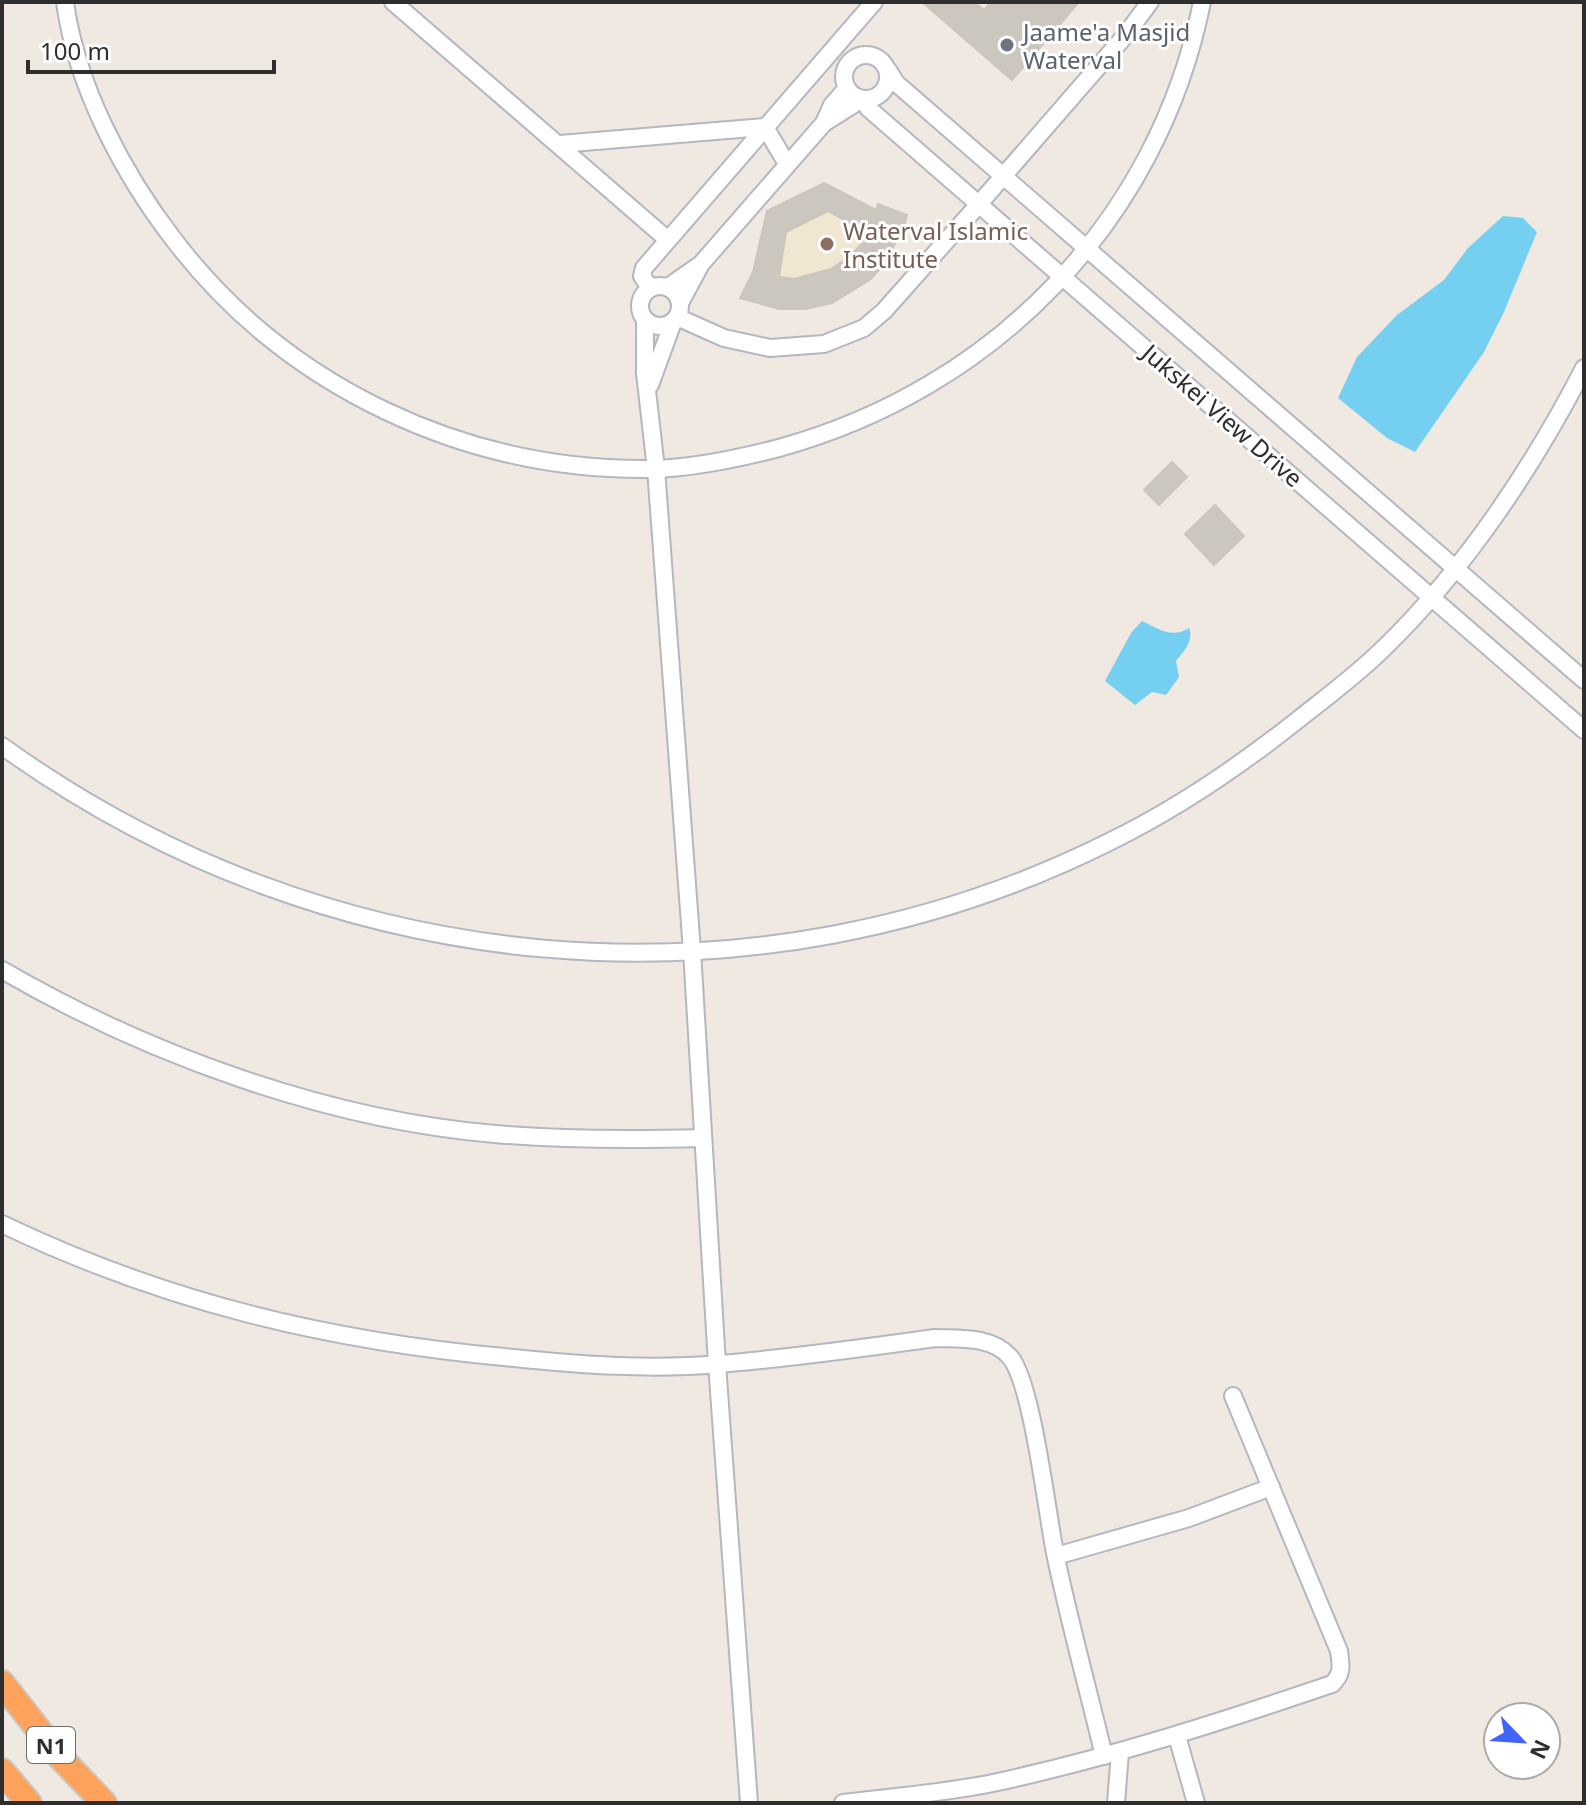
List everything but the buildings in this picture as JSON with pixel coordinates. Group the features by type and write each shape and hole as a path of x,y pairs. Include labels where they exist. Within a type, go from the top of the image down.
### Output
{"highway":[{"name":"N1","path":"2,1683 59,1756 104,1803"},
{"name":"N1","path":"2,1771 29,1803"}],"street":[{"path":"65,2 77,53 92,96 132,180 189,260 214,288 285,351 353,395 393,415 464,443 546,462 656,469 761,453 845,427 922,390 992,343 1029,311 1088,249 1142,166 1166,119 1196,33 1202,2"},
{"path":"393,2 668,240"},
{"path":"650,288 642,276 644,268 874,2"},
{"path":"677,314 724,338 770,348 824,344 864,328 884,311 979,204 1124,37 1150,2"},
{"path":"668,287 701,264 824,123 884,89 888,70 881,60 863,54 843,36"},
{"path":"824,123 845,82 850,61 863,54"},
{"path":"822,61 864,99"},
{"name":"Jukskei View Drive","path":"888,70 896,83 1584,680"},
{"name":"Jukskei View Drive","path":"864,99 868,108 1584,730"},
{"path":"560,144 765,127"},
{"path":"765,127 787,164"},
{"path":"649,391 677,314 701,264"},
{"path":"677,314 674,291 668,287 650,288 640,301 645,320 645,373 656,469 692,951 717,1364 749,1803"},
{"path":"645,320 659,326 677,314"},
{"path":"2,746 96,809 202,863 311,903 415,931 488,944 603,952 692,951 839,934 985,894 1112,841 1254,755 1385,648 1456,569 1549,430 1584,368"},
{"path":"2,970 116,1029 178,1055 286,1091 368,1113 493,1134 607,1140 702,1138"},
{"path":"2,1224 124,1275 208,1304 313,1331 414,1348 565,1363 717,1364 935,1338 970,1339 993,1344 1009,1355 1024,1385 1056,1556 1112,1754 1116,1803"},
{"path":"843,1803 948,1791 1112,1754 1177,1736 1332,1684 1341,1672 1339,1651 1233,1396"},
{"path":"1056,1556 1189,1518 1271,1487"},
{"path":"1177,1736 1196,1803"}],"shaded area":[{"name":"Waterval Islamic Institute","path":"824,183 875,210 878,204 907,215 885,263 871,279 832,303 805,309 779,309 740,298 753,272 767,211"}],"water":[{"path":"1503,216 1523,218 1537,232 1484,352 1415,452 1387,438 1338,398 1357,357 1397,315 1444,280 1468,248"},
{"path":"1142,621 1171,633 1189,628 1190,637 1176,661 1179,677 1166,695 1152,692 1135,705 1105,681 1131,633"}],"place":[{"name":"Jaame'a Masjid Waterval","path":"1007,45"},
{"name":"Waterval Islamic Institute","path":"827,244"}]}
